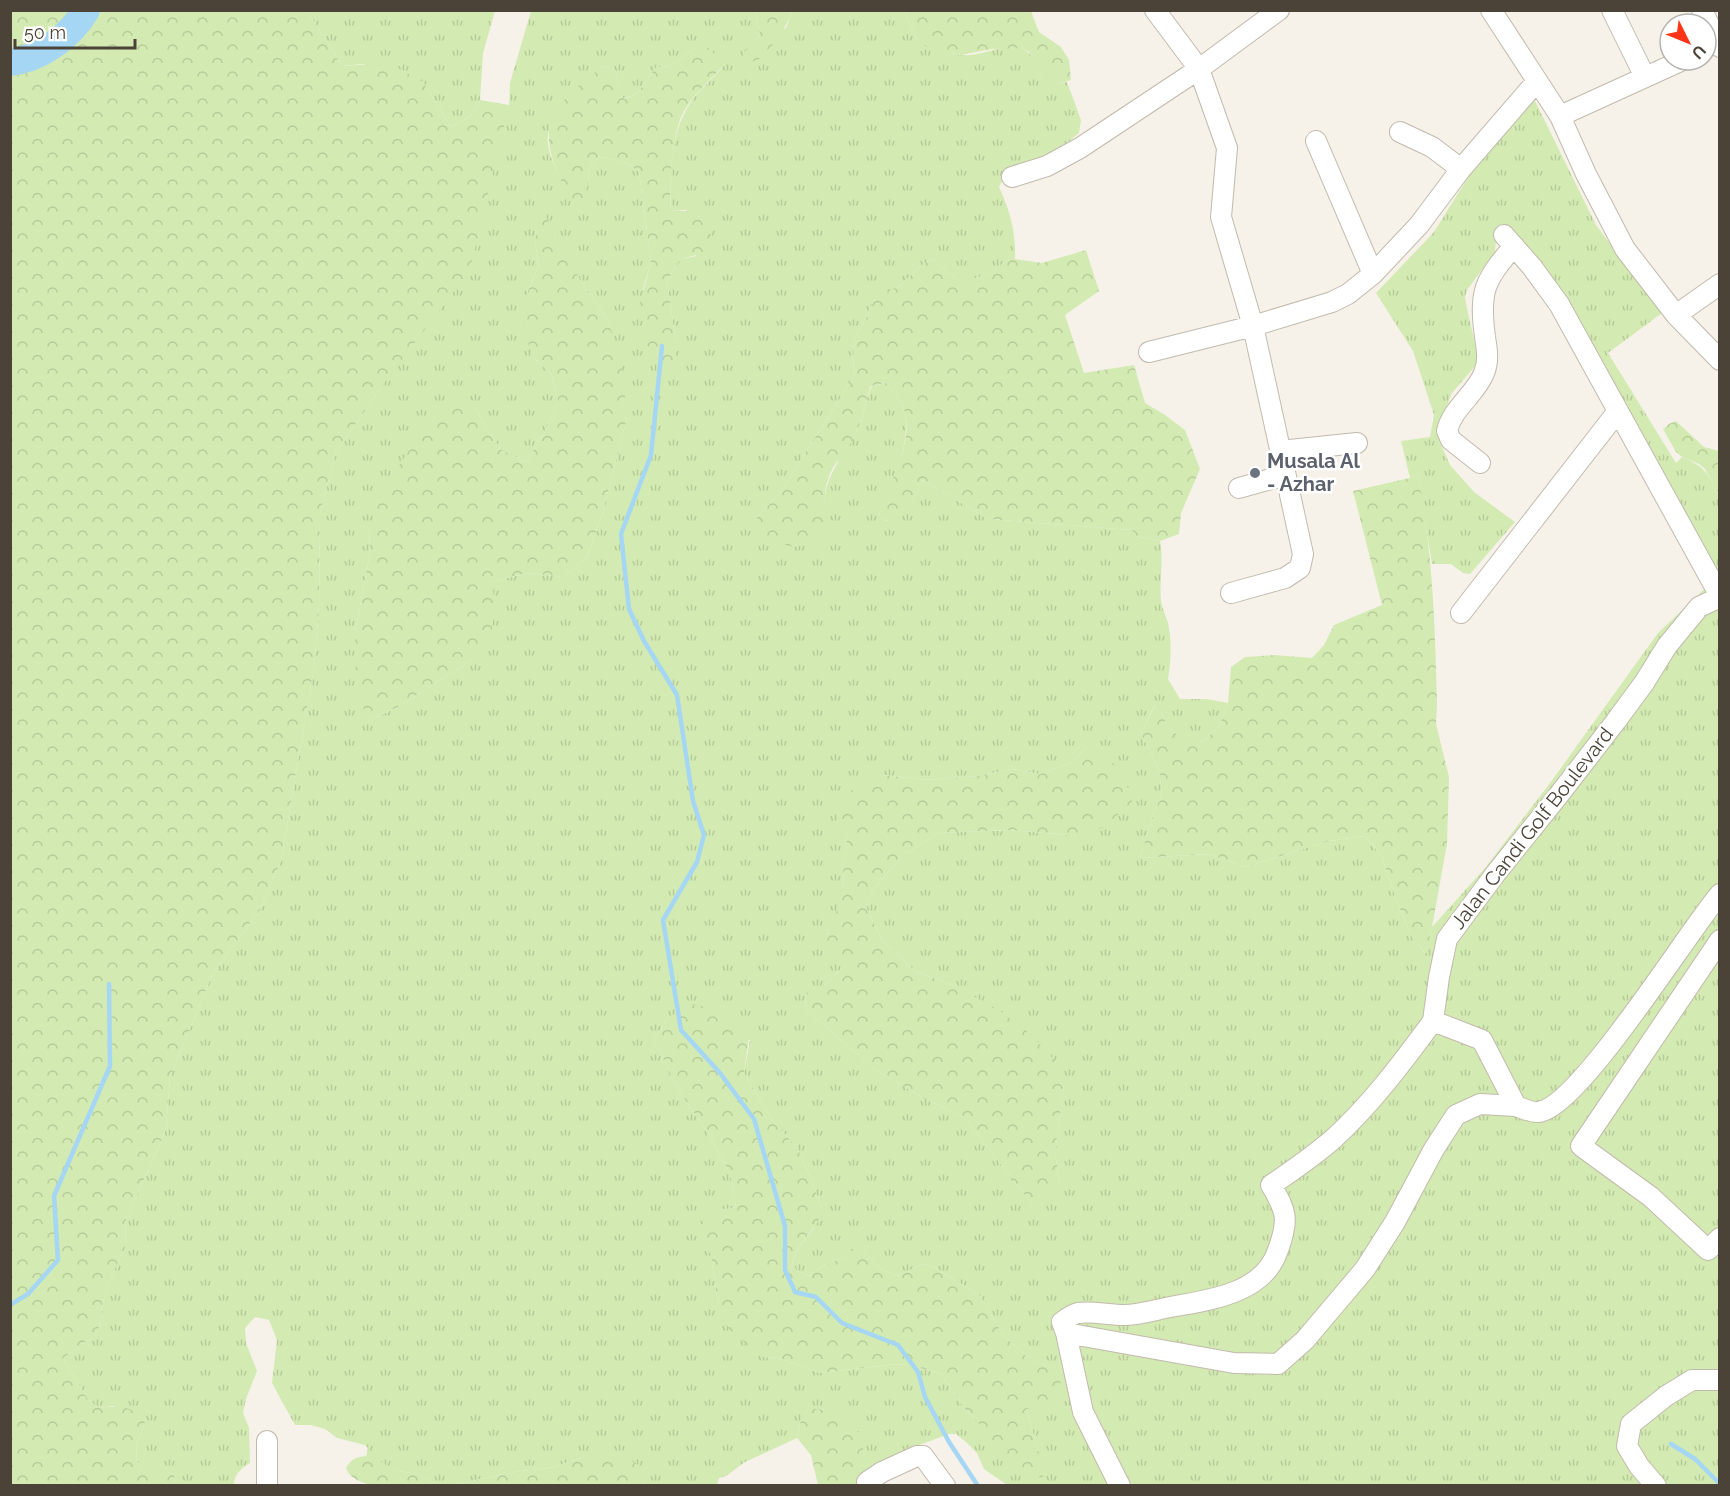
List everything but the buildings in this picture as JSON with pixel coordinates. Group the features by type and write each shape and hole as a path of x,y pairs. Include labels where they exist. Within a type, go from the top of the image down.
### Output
{"street":[{"path":"1155,10 1199,69 1227,148 1221,217 1253,326 1304,554 1300,568 1285,578 1231,593"},
{"path":"1012,177 1047,166 1080,148 1199,69 1279,10"},
{"path":"1491,10 1560,116 1586,174 1625,249 1676,315 1719,360"},
{"path":"1612,10 1645,77"},
{"path":"1560,116 1658,71"},
{"path":"1149,352 1253,326 1332,302 1348,294 1373,274 1419,225 1461,169 1537,81"},
{"path":"1400,132 1432,147 1461,169"},
{"path":"1316,141 1373,274"},
{"path":"1480,463 1451,440 1447,431 1453,417 1484,375 1487,350 1481,306 1489,278 1509,240 1559,304 1719,596"},
{"path":"1676,315 1719,284"},
{"path":"1461,613 1618,411"},
{"path":"1280,451 1357,444"},
{"path":"1239,488 1285,475"},
{"name":"Jalan Candi Golf Boulevard","path":"1433,1021 1447,939 1616,721 1667,646 1700,607 1719,596"},
{"path":"1066,1333 1234,1363 1278,1364 1305,1340 1365,1269 1395,1222 1434,1149 1456,1115 1480,1104 1516,1106 1538,1112 1560,1102 1595,1065 1719,894"},
{"path":"1719,940 1581,1146 1651,1197 1708,1250 1719,1238"},
{"path":"1120,1485 1083,1412 1062,1322 1077,1313 1126,1315 1218,1298 1241,1289 1262,1276 1275,1260 1285,1231 1284,1208 1271,1185 1332,1140 1353,1119 1392,1076 1433,1021 1482,1040 1516,1106"},
{"path":"1656,1485 1639,1466 1627,1446 1631,1424 1666,1396 1692,1380 1719,1380"},
{"path":"267,1441 267,1485"},
{"path":"869,1485 867,1482 875,1476 917,1455 923,1456 945,1485"}],"green space":[{"path":"10,11 307,11 342,66 389,63 423,82 451,127 470,117 480,100 509,105 470,270 381,387 336,453 320,513 319,608 314,667 281,861 259,911 213,973 170,1077 166,1128 126,1218 125,1248 111,1277 102,1305 97,1333 63,1358 87,1398 98,1408 129,1409 146,1420 137,1444 136,1459 143,1472 171,1471 175,1478 174,1485 11,1485"},
{"path":"307,11 495,11 483,53 480,100 470,117 451,127 423,82 363,64 342,66"},
{"path":"531,11 755,11 760,35 749,45 786,28 792,11 900,11 904,12 917,39 962,55 1007,47 1022,48 1035,58 1059,84 1067,82 1081,120 1079,133 1053,151 1006,173 999,187 1012,222 1015,259 1006,261 988,274 973,279 957,279 931,259 919,267 898,288 874,300 865,321 854,338 853,378 779,494 751,524 824,509 827,485 859,427 872,386 886,383 901,402 906,429 900,459 879,515 887,521 912,501 923,480 988,519 1132,530 1136,536 1160,541 1161,601 1168,623 1171,644 1168,679 1180,699 1207,699 1228,703 1220,725 1204,741 1189,745 1167,726 1162,713 1155,705 1141,733 1159,770 1162,794 1140,858 1209,854 1245,867 1329,841 1365,836 1382,857 1412,937 1425,953 1432,927 1485,868 1550,783 1658,633 1718,576 1548,272 1506,226 1496,237 1495,252 1467,290 1465,297 1478,357 1477,364 1452,393 1439,432 1439,440 1450,465 1474,492 1515,522 1470,574 1463,573 1451,564 1432,564 1418,476 1410,478 1401,441 1430,437 1434,415 1413,351 1376,293 1434,232 1480,158 1520,112 1535,101 1596,225 1662,313 1608,353 1676,463 1682,457 1701,467 1719,494 1719,1485 1007,1485 984,1469 977,1453 956,1434 949,1434 911,1448 858,1479 858,1465 863,1450 823,1409 808,1409 800,1423 797,1438 745,1462 726,1476 719,1478 717,1485 644,1485 645,1477 581,1458 550,1468 520,1471 452,1485 437,1485 417,1474 393,1470 376,1459 366,1456 368,1448 365,1445 337,1438 325,1429 310,1425 295,1425 272,1383 277,1340 269,1320 255,1317 245,1328 246,1343 257,1371 243,1413 249,1428 250,1463 239,1472 234,1485 174,1485 175,1478 143,1472 136,1459 137,1444 146,1420 113,1406 98,1408 87,1398 63,1358 97,1333 102,1305 111,1277 125,1248 126,1218 166,1128 170,1077 213,973 259,911 281,861 314,667 319,608 320,513 336,453 381,387 509,105 510,83","holes":["694,49 724,65 693,99 685,111 675,138 670,182 671,211 687,210 696,256 682,259 667,282 676,343 643,289 651,263 639,172 627,163 599,157 589,168 588,182 561,180 548,146 548,135 555,118 603,66 616,72 618,87 623,99 638,93 655,68 670,66","535,242 581,281 609,322 627,418 602,515 587,557 563,577 528,573 490,582 473,659 398,707 368,721 355,632 369,558 370,530 474,407 500,449 526,462 544,434 558,401 552,375 533,357 526,296 539,265","1087,747 1078,836 1009,830 938,833 901,857 872,891 866,907 882,940 915,971 954,986 1064,1086 1055,1152 1060,1185 1032,1204 963,1116 927,1100 876,1070 805,1009 807,987 824,986 842,968 827,934 844,892 843,864 847,849 846,834 882,775 928,780 977,776 1012,769 1039,774 1071,763","669,1017 750,1040 744,1073 772,1120 798,1149 821,1208 814,1228 798,1248 792,1263 797,1271 810,1276 821,1267 862,1249 877,1266 897,1276 923,1264 936,1268 980,1296 1003,1335 1026,1356 1051,1368 1026,1409 1039,1453 975,1419 965,1409 941,1374 910,1365 896,1364 820,1373 778,1358 764,1357 718,1302 711,1256 722,1210 736,1207 731,1175 709,1135 676,1086 654,1039"]},
{"path":"755,11 792,11 777,39 756,62 742,57 749,45 760,35"},
{"path":"900,11 1031,11 1039,32 1061,47 1069,60 1071,80 1059,84 1048,75 1029,52 1022,48 992,49 961,55 928,48 917,39 904,12"},
{"path":"709,48 724,65 692,99 682,115 674,143 670,190 671,211 702,211 711,222 710,251 682,259 667,282 676,357 665,371 655,361 648,348 640,303 651,263 639,172 627,163 599,157 589,168 583,207 575,209 551,154 550,124 560,105 576,88 603,66 616,72 618,87 624,99 638,93 655,68 670,66 694,49"},
{"path":"541,207 581,281 609,322 623,374 627,418 602,515 587,557 563,577 528,573 490,582 496,602 492,629 473,659 398,707 368,721 356,689 355,632 369,558 370,530 383,488 420,435 456,397 474,407 500,449 526,462 544,434 558,401 552,375 533,357 524,332 526,296 539,265 535,242"},
{"path":"1086,250 1099,291 1065,315 1084,373 1134,365 1145,403 1185,430 1200,469 1181,513 1179,534 1160,541 1136,536 1132,530 988,519 923,480 912,501 888,521 879,516 900,460 904,445 906,416 901,402 886,383 871,386 856,434 830,475 824,502 827,540 794,547 754,536 751,524 779,494 853,378 854,338 865,321 874,300 883,290 898,288 919,267 931,259 957,279 973,279 988,274 1006,261 1015,259 1042,263"},
{"path":"1676,421 1704,447 1719,451 1719,494 1705,469 1676,452 1663,429"},
{"path":"1418,476 1427,533 1432,590 1436,724 1449,777 1447,844 1426,954 1412,937 1382,857 1365,836 1329,841 1245,867 1209,854 1140,858 1162,794 1159,770 1141,733 1156,704 1167,726 1188,744 1204,741 1220,725 1228,703 1231,667 1245,657 1274,655 1312,658 1324,645 1334,625 1382,605 1353,491"},
{"path":"1087,747 1122,769 1132,802 1104,827 1078,836 1009,830 938,833 901,857 872,891 866,907 882,940 915,971 954,986 999,1010 1031,1034 1055,1061 1064,1086 1055,1152 1060,1185 1046,1202 1032,1204 963,1116 927,1100 876,1070 805,1009 807,986 824,986 842,968 822,948 844,892 843,864 847,849 846,834 836,824 840,810 851,791 882,775 928,780 977,776 1012,769 1039,774 1071,763"},
{"path":"692,1004 715,1009 750,1030 744,1073 772,1120 798,1149 813,1184 821,1208 818,1222 798,1248 792,1263 797,1271 810,1276 821,1267 846,1256 848,1249 862,1249 877,1266 897,1276 923,1264 936,1268 980,1296 1003,1335 1026,1356 1051,1368 1060,1379 1062,1393 1055,1402 1026,1409 1039,1453 1043,1478 1028,1475 1003,1454 965,1409 941,1374 910,1365 896,1364 820,1373 778,1358 764,1357 729,1329 718,1302 711,1256 695,1224 722,1210 736,1207 731,1175 709,1135 676,1086 654,1039 669,1017"},
{"path":"808,1409 837,1413 857,1431 863,1443 859,1485 818,1485 811,1455 797,1438 800,1423"},
{"path":"366,1456 376,1458 393,1470 417,1474 437,1485 386,1487 361,1482 346,1468 354,1459"},
{"path":"613,1456 636,1463 646,1473 644,1485 452,1485 520,1471 550,1468 581,1458"}],"waterway":[{"path":"10,62 32,56 54,45 72,29 86,10"},
{"path":"662,346 651,455 621,534 629,609 644,641 677,695 693,801 704,835 697,862 663,920 681,1030 720,1073 754,1119 785,1226 785,1270 795,1292 816,1297 842,1323 898,1345 918,1372 925,1397 949,1442 978,1486"},
{"path":"10,1305 28,1294 58,1260 54,1196 110,1066 109,984"},
{"path":"1671,1444 1695,1459 1720,1484"}],"place":[{"name":"Musala Al - Azhar","path":"1255,473"}]}
